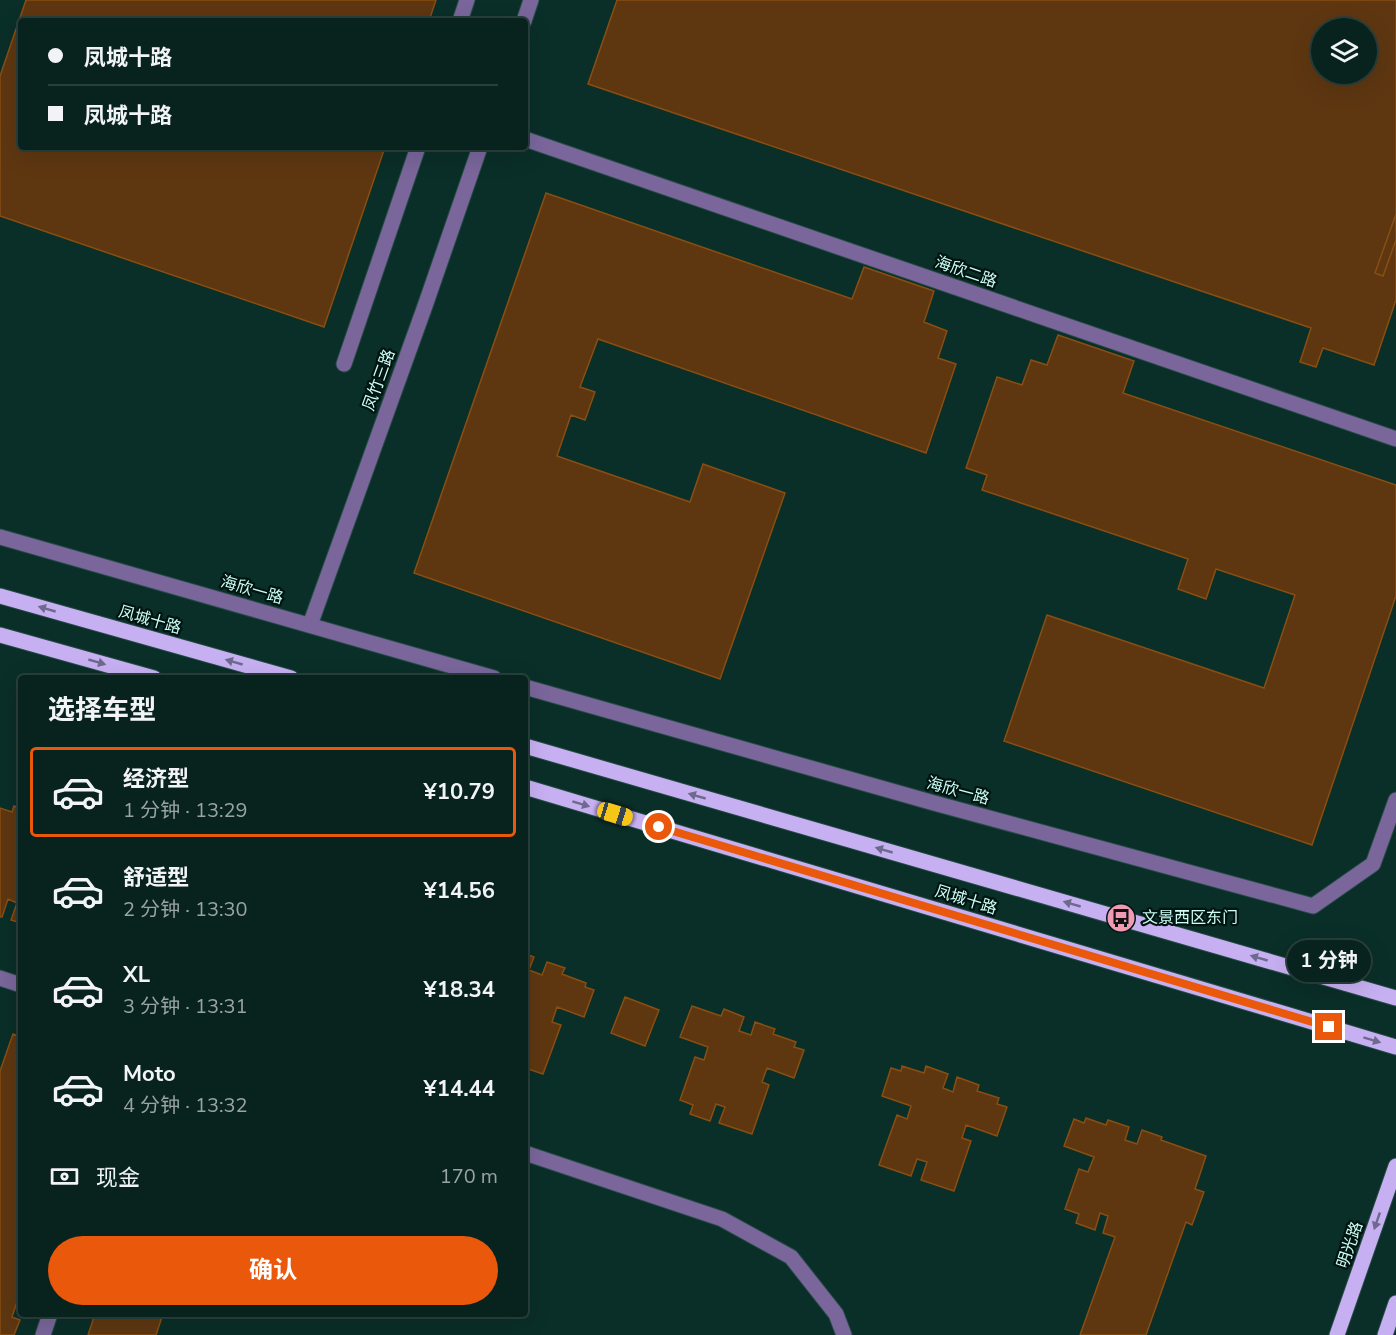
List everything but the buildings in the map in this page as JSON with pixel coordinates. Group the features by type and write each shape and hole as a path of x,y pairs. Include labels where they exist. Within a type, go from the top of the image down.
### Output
{"main road":[{"name":"凤城十路","path":"0,596 280,675"},
{"path":"0,635 143,675"},
{"name":"凤城十路","path":"528,747 1396,998"},
{"name":"凤城十路","path":"528,788 1396,1047"},
{"name":"明光路","path":"1337,1335 1396,1166"},
{"path":"1385,1335 1396,1303"}],"street":[{"path":"461,18 467,0"},
{"path":"525,18 531,0"},
{"name":"海欣二路","path":"528,140 1396,439"},
{"path":"344,364 417,150"},
{"name":"凤竹三路","path":"309,625 479,150"},
{"name":"海欣一路","path":"0,537 484,675"},
{"name":"海欣一路","path":"528,688 922,800 1313,906 1373,864 1396,800"},
{"path":"0,978 18,984"},
{"path":"528,1154 722,1219 791,1257 836,1314 844,1335"},
{"path":"43,1335 49,1317"}],"place":[{"name":"文景西区东门","path":"1121,918"}],"route":[{"path":"659,827 1329,1027"}]}
